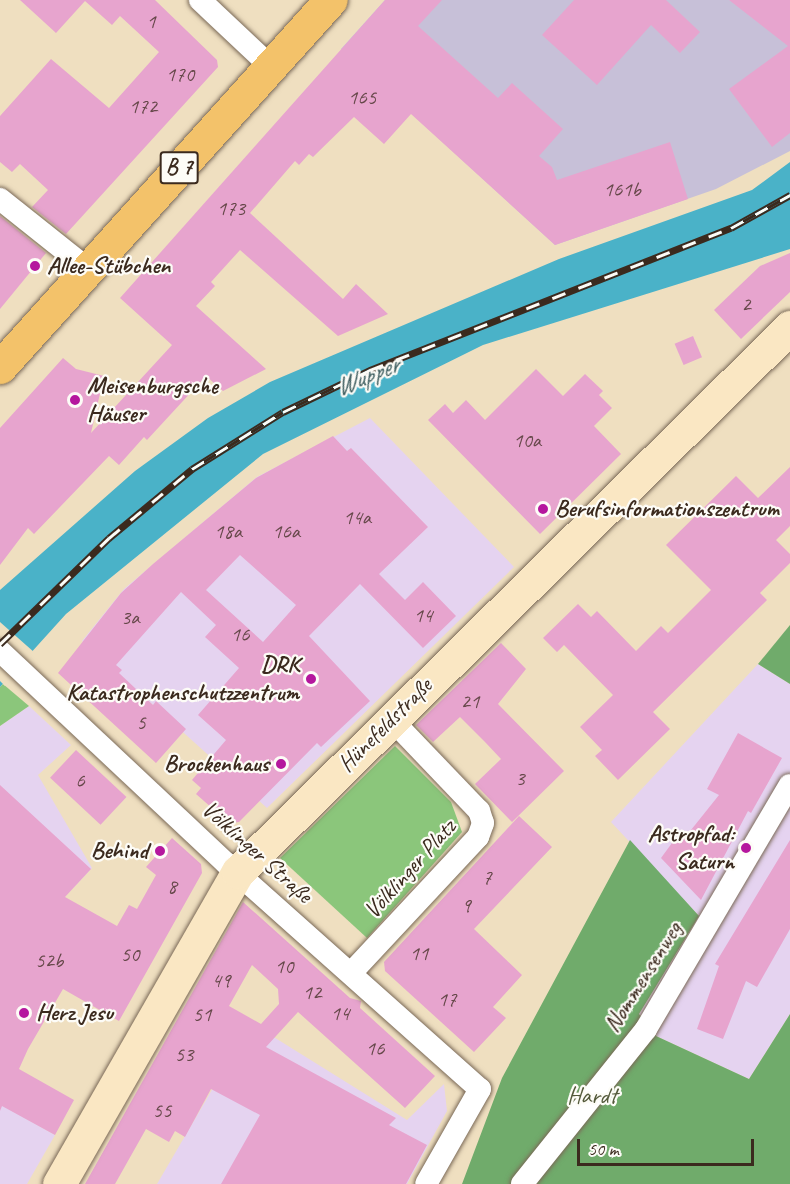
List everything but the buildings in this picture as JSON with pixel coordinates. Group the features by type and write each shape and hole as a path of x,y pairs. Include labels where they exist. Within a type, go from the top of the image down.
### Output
{"main road":[{"name":"B 7","path":"0,367 331,0"}],"street":[{"path":"200,0 270,67"},
{"path":"0,199 88,269"},
{"name":"Hünefeldstraße","path":"59,1184 238,872 790,327"},
{"name":"Völklinger Straße","path":"0,651 238,872 480,1089 426,1184"},
{"name":"Völklinger Platz","path":"352,972 478,837 483,823 479,811 391,719"},
{"name":"Nommensenweg","path":"522,1184 646,1029 790,785"}],"shaded area":[{"path":"385,0 790,0 790,151 716,189 555,245 341,49"},
{"path":"370,418 514,567 267,808 82,641 124,589 257,477"},
{"path":"758,664 790,684 790,1014 749,1079 656,1036 639,1014 699,916 611,822"},
{"path":"29,706 71,745 38,775 92,868 40,923 0,936 0,726"},
{"path":"251,1023 407,1120 444,1084 447,1111 407,1184 157,1184"},
{"path":"0,1104 55,1135 27,1184 0,1184"}],"green space":[{"path":"790,625 790,684 758,664"},
{"path":"3,684 29,706 0,726 0,687"},
{"path":"395,746 451,802 462,832 367,938 280,858"},
{"name":"Hardt","path":"630,840 699,916 639,1014 656,1036 749,1079 790,1014 790,1184 462,1184 502,1078"}],"water":[{"name":"Wupper","path":"790,162 790,249 483,345 263,454 66,614 0,687 0,590 135,471 208,418 270,382 559,259 752,190"}],"pier":[{"path":"0,622 35,653 5,686 0,681"}],"railway":[{"path":"0,644 109,538 192,469 283,412 370,370 731,228 790,195"}],"place":[{"name":"Allee-Stübchen","path":"35,266"},
{"name":"Meisenburgsche Häuser","path":"75,400"},
{"name":"Berufsinformationszentrum","path":"543,509"},
{"name":"DRK Katastrophenschutzzentrum","path":"311,679"},
{"name":"Brockenhaus","path":"281,764"},
{"name":"Astropfad: Saturn","path":"746,848"},
{"name":"Behind","path":"160,851"},
{"name":"Herz Jesu","path":"24,1013"}]}
